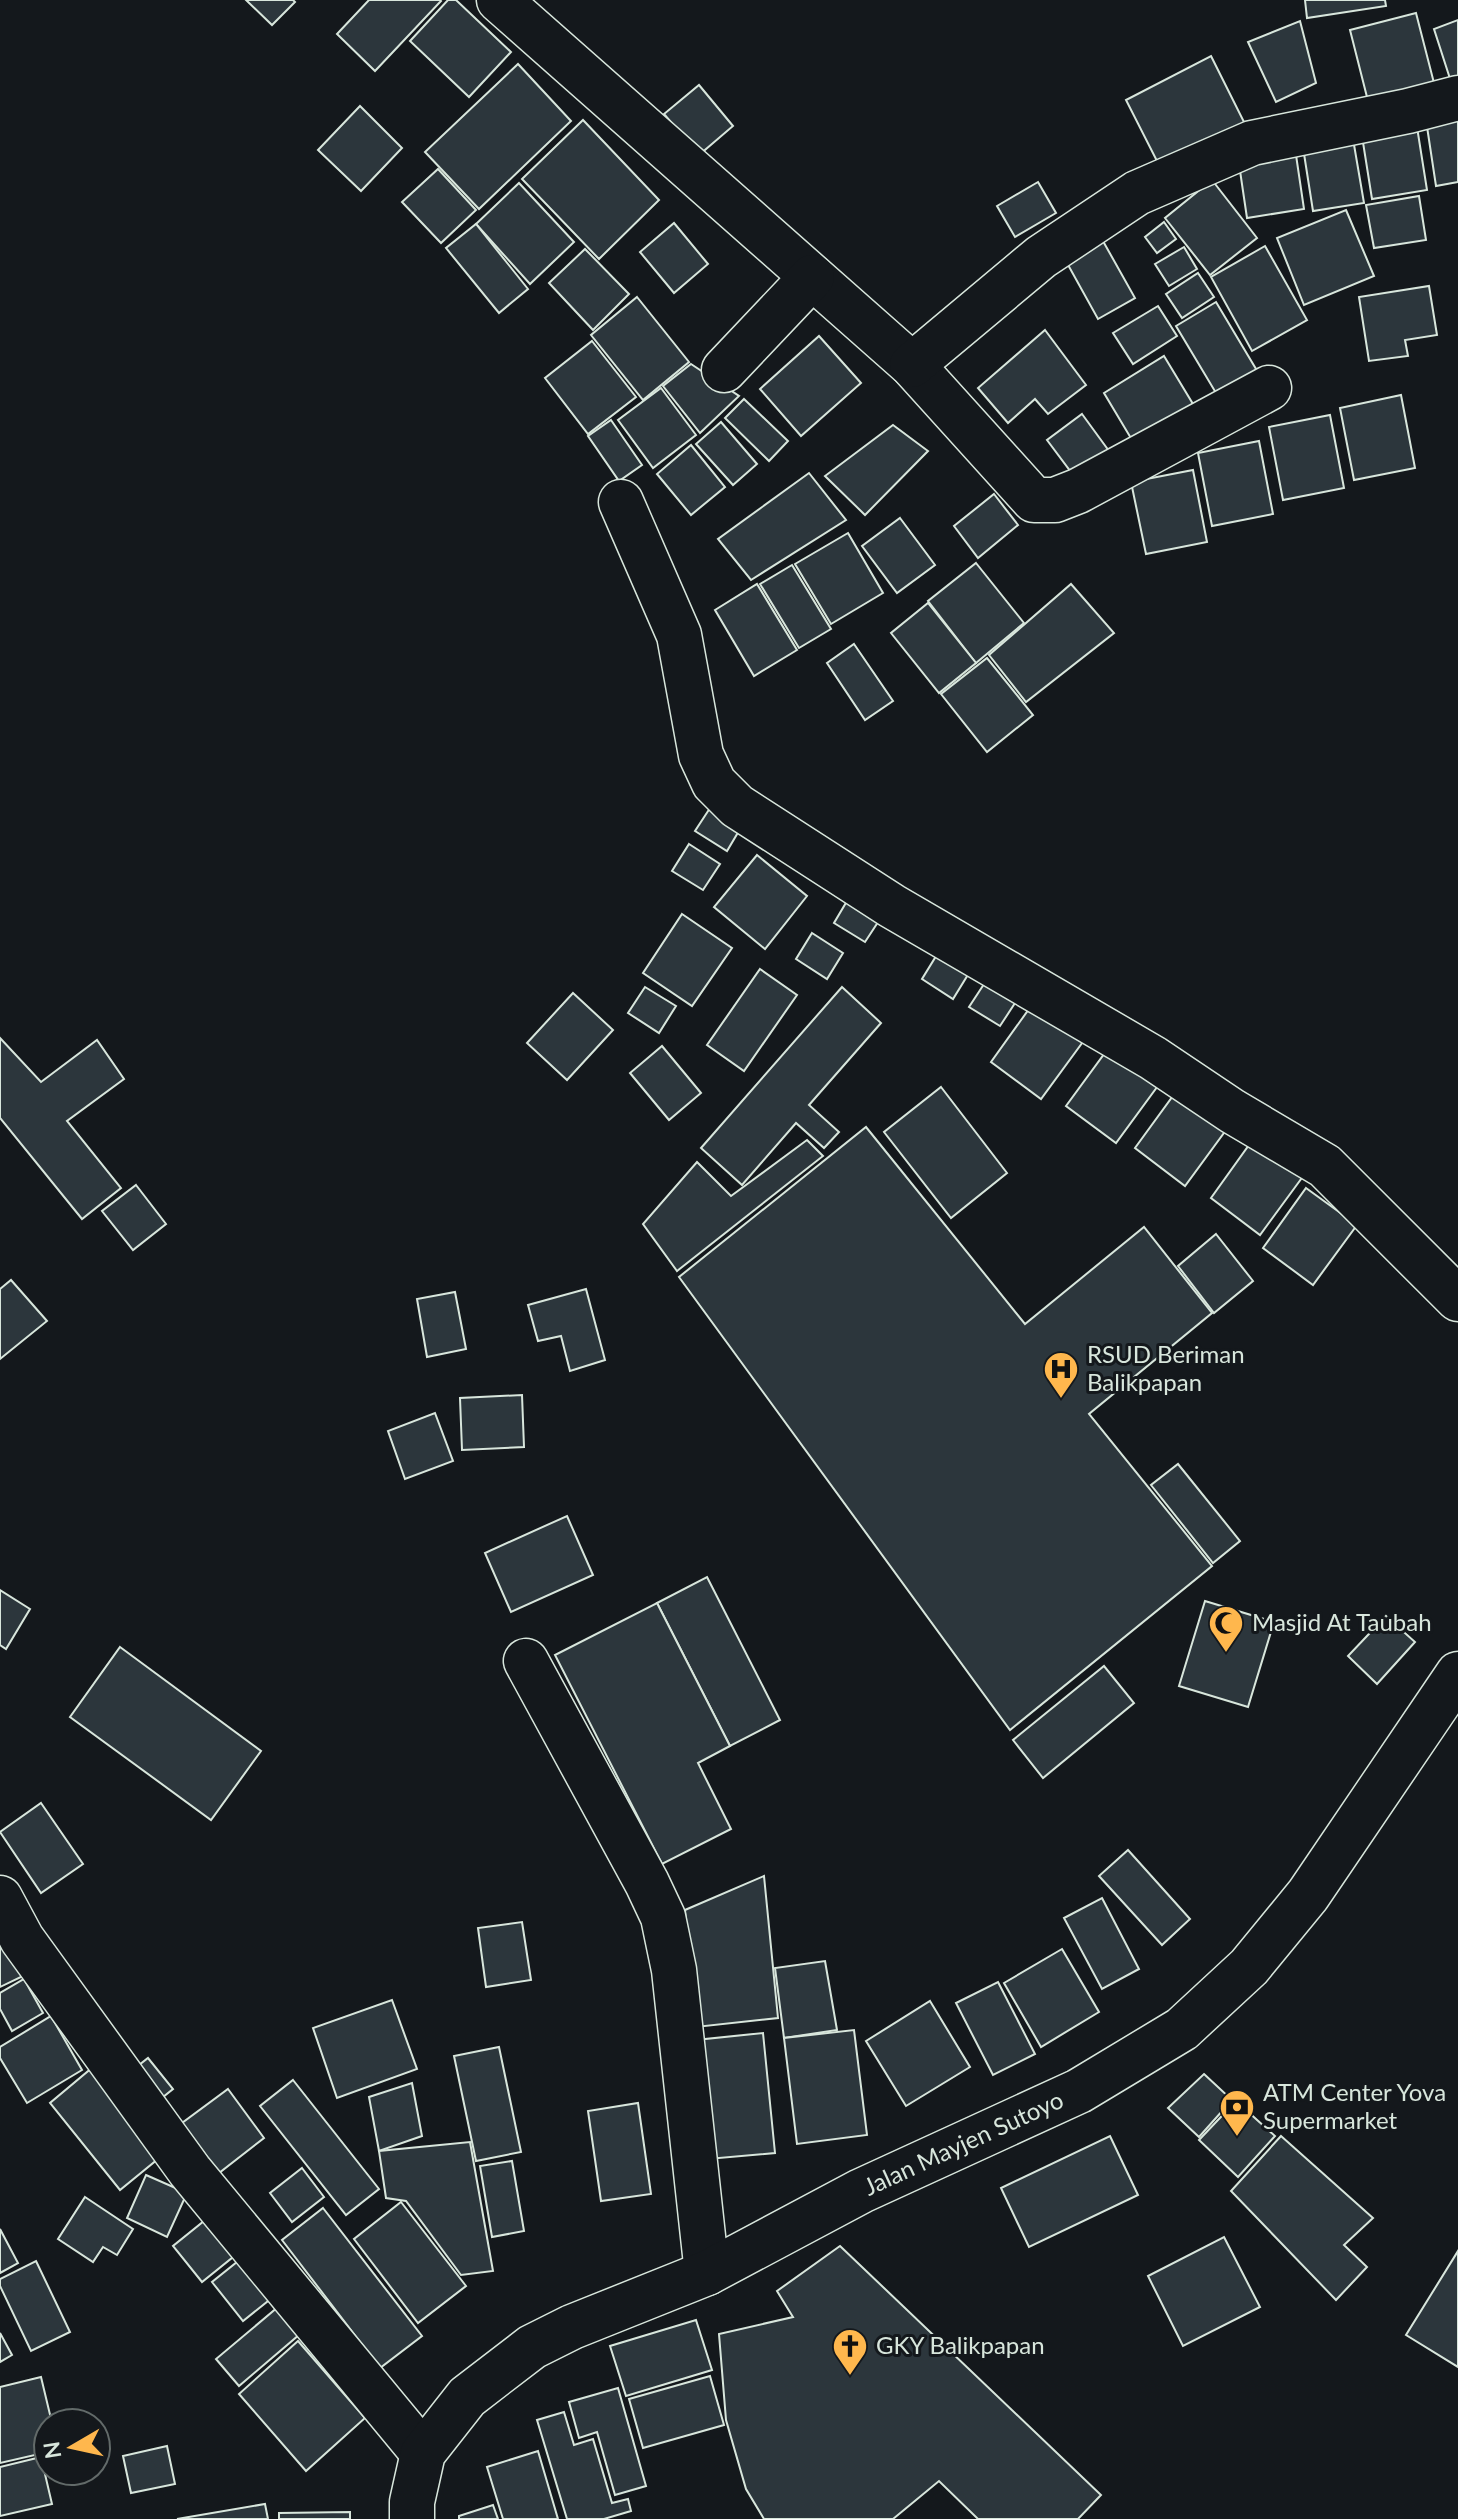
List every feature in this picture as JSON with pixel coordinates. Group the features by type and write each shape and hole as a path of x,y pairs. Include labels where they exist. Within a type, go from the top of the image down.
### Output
{"street":[{"path":"499,0 912,365 1034,500 1055,500 1078,491 1269,388"},
{"path":"912,365 1041,257 1137,193 1252,143 1458,98"},
{"path":"724,370 812,277"},
{"path":"621,502 679,635 701,755 714,783 737,806 892,906 1153,1058 1232,1111 1325,1166 1458,1299"},
{"path":"526,1661 663,1917 674,1970 707,2273"},
{"name":"Jalan Mayjen Sutoyo","path":"412,2519 412,2502 423,2453 467,2397 532,2347 572,2327 707,2273 861,2191 1079,2091 1182,2029 1249,1967 1308,1895 1458,1674"},
{"path":"0,1898 22,1939 190,2171 423,2453"}],"building":[{"path":"246,0 293,0 295,2 272,25"},
{"path":"369,0 441,1 375,71 337,34"},
{"path":"448,0 456,0 511,52 469,97 410,41"},
{"path":"1305,0 1385,0 1386,6 1307,18"},
{"path":"1416,13 1434,83 1368,101 1350,30"},
{"path":"1458,20 1458,86 1453,88 1434,29"},
{"path":"1300,21 1316,83 1276,102 1248,42"},
{"path":"1211,56 1245,124 1160,167 1126,100"},
{"path":"518,64 571,121 479,209 425,152"},
{"path":"699,85 733,126 699,155 664,114"},
{"path":"360,106 402,148 361,191 318,150"},
{"path":"1458,115 1458,182 1436,186 1426,120"},
{"path":"583,120 659,200 599,259 522,179"},
{"path":"1417,127 1427,190 1372,199 1362,136"},
{"path":"1352,133 1364,203 1313,211 1302,141"},
{"path":"1296,155 1304,209 1247,218 1239,164"},
{"path":"438,169 476,210 441,243 402,202"},
{"path":"1212,180 1257,238 1210,275 1165,218"},
{"path":"1038,182 1056,213 1015,237 997,206"},
{"path":"519,183 574,242 530,284 476,224"},
{"path":"1419,196 1426,240 1374,248 1366,205"},
{"path":"1346,210 1374,276 1304,305 1277,238"},
{"path":"1164,222 1176,239 1157,253 1145,237"},
{"path":"674,223 708,264 674,293 640,252"},
{"path":"476,224 528,289 499,313 446,248"},
{"path":"1099,234 1135,298 1098,319 1062,254"},
{"path":"1265,246 1307,320 1252,351 1211,277"},
{"path":"1184,247 1197,269 1169,286 1155,264"},
{"path":"585,249 629,294 593,330 549,283"},
{"path":"1198,273 1214,297 1182,318 1166,294"},
{"path":"1429,286 1437,335 1405,340 1408,356 1369,361 1359,297"},
{"path":"637,297 689,362 643,400 591,335"},
{"path":"1216,302 1259,374 1219,398 1176,326"},
{"path":"1158,306 1177,336 1133,364 1113,333"},
{"path":"1045,330 1086,385 1048,414 1035,399 1008,423 978,388"},
{"path":"819,336 861,383 801,436 760,389"},
{"path":"592,341 636,397 588,434 545,378"},
{"path":"1164,356 1196,409 1135,445 1104,393"},
{"path":"691,364 739,396 700,433 663,386"},
{"path":"661,388 696,435 653,468 618,420"},
{"path":"1401,395 1415,468 1354,480 1340,408"},
{"path":"744,399 788,441 769,461 725,418"},
{"path":"1082,414 1109,451 1074,476 1047,440"},
{"path":"1330,415 1344,488 1283,500 1269,427"},
{"path":"611,420 642,465 619,481 588,436"},
{"path":"721,422 757,464 733,485 696,444"},
{"path":"893,425 928,451 865,515 825,476"},
{"path":"1259,441 1273,514 1212,526 1198,453"},
{"path":"691,445 725,487 691,515 657,474"},
{"path":"1193,470 1207,542 1146,554 1131,482"},
{"path":"809,473 846,520 751,580 718,539"},
{"path":"994,494 1018,525 978,558 954,526"},
{"path":"900,518 935,565 897,593 862,546"},
{"path":"848,533 883,593 831,624 795,564"},
{"path":"976,563 1024,623 976,663 928,601"},
{"path":"792,565 831,629 799,648 760,584"},
{"path":"757,584 797,650 754,676 715,610"},
{"path":"1071,584 1114,633 1026,702 989,655"},
{"path":"928,603 976,663 939,693 891,633"},
{"path":"854,644 893,701 865,720 827,663"},
{"path":"987,658 1033,715 987,752 941,694"},
{"path":"712,805 743,824 727,851 695,831"},
{"path":"689,844 720,864 703,890 672,871"},
{"path":"757,855 807,896 765,949 714,907"},
{"path":"850,896 882,916 865,942 834,923"},
{"path":"682,914 732,948 692,1006 643,973"},
{"path":"812,933 843,953 827,979 796,959"},
{"path":"938,953 969,973 953,999 922,979"},
{"path":"760,969 797,995 744,1071 707,1045"},
{"path":"986,981 1017,1000 1000,1026 969,1007"},
{"path":"645,987 676,1006 659,1033 628,1013"},
{"path":"842,987 881,1023 809,1105 839,1132 824,1148 796,1123 742,1185 701,1148"},
{"path":"573,993 613,1030 567,1080 527,1043"},
{"path":"1034,1002 1085,1039 1041,1099 991,1062"},
{"path":"0,1038 41,1082 97,1040 124,1079 67,1121 121,1188 82,1219 0,1118"},
{"path":"662,1046 701,1093 669,1120 630,1073"},
{"path":"1110,1046 1160,1083 1116,1143 1066,1106"},
{"path":"941,1087 1007,1173 951,1218 884,1132"},
{"path":"1178,1089 1229,1126 1185,1186 1135,1148"},
{"path":"866,1127 1025,1324 1144,1227 1212,1313 1089,1414 1212,1566 1010,1730 679,1277"},
{"path":"1254,1138 1304,1175 1260,1235 1211,1198"},
{"path":"807,1140 823,1156 677,1271 643,1224 697,1162 731,1196"},
{"path":"136,1185 166,1224 133,1250 102,1211"},
{"path":"1306,1188 1357,1225 1313,1285 1263,1248"},
{"path":"1216,1234 1253,1281 1214,1313 1178,1266"},
{"path":"11,1280 47,1321 0,1359 0,1289"},
{"path":"586,1289 605,1360 570,1371 561,1336 538,1341 528,1305"},
{"path":"455,1292 466,1349 427,1357 417,1299"},
{"path":"522,1395 524,1447 462,1450 460,1398"},
{"path":"435,1413 453,1461 405,1479 388,1431"},
{"path":"1178,1464 1240,1541 1213,1563 1151,1485"},
{"path":"567,1516 593,1575 511,1612 485,1553"},
{"path":"707,1577 780,1720 730,1746 657,1603"},
{"path":"0,1590 30,1609 6,1649 0,1645"},
{"name":"Masjid At Taubah","path":"1205,1601 1274,1622 1248,1707 1179,1686"},
{"path":"657,1603 730,1746 698,1763 731,1829 662,1864 555,1655"},
{"path":"1386,1616 1415,1642 1377,1684 1348,1656"},
{"path":"120,1647 261,1751 211,1820 70,1717"},
{"path":"1104,1666 1134,1703 1043,1778 1013,1740"},
{"path":"41,1803 83,1864 41,1893 0,1832"},
{"path":"1128,1850 1190,1919 1162,1945 1099,1876"},
{"path":"764,1876 778,2018 696,2027 685,1910"},
{"path":"1102,1898 1139,1969 1102,1989 1064,1918"},
{"path":"522,1922 531,1980 486,1987 478,1928"},
{"path":"0,1929 23,1976 0,1987"},
{"path":"1062,1949 1099,2012 1041,2047 1004,1983"},
{"path":"825,1961 837,2030 784,2038 775,1968"},
{"path":"24,1979 43,2013 12,2031 0,2009 0,1993"},
{"path":"998,1982 1035,2054 993,2075 956,2003"},
{"path":"392,2000 417,2069 337,2098 313,2028"},
{"path":"930,2001 970,2067 906,2106 866,2041"},
{"path":"51,2016 82,2070 27,2103 0,2058 0,2047"},
{"path":"854,2030 867,2135 797,2144 784,2038"},
{"path":"763,2033 775,2153 708,2159 696,2040"},
{"path":"499,2047 521,2152 476,2161 454,2056"},
{"path":"148,2058 173,2089 158,2101 134,2069"},
{"path":"93,2067 164,2154 120,2190 50,2103"},
{"path":"1204,2074 1232,2100 1199,2137 1168,2108"},
{"path":"293,2080 379,2189 346,2215 260,2106"},
{"path":"412,2083 422,2136 379,2151 369,2097"},
{"path":"228,2089 264,2138 219,2173 182,2123"},
{"name":"ATM Center Yova Supermarket","path":"1236,2101 1275,2136 1238,2177 1199,2140"},
{"path":"638,2103 651,2194 601,2201 588,2111"},
{"path":"1110,2136 1138,2195 1029,2247 1001,2188"},
{"path":"1281,2136 1373,2218 1344,2245 1367,2267 1336,2300 1231,2191"},
{"path":"470,2142 493,2271 461,2275 406,2201 386,2198 379,2151"},
{"path":"512,2161 524,2231 492,2237 480,2166"},
{"path":"302,2168 324,2197 292,2222 270,2193"},
{"path":"146,2175 187,2193 167,2237 127,2218"},
{"path":"85,2197 133,2229 117,2255 103,2247 93,2262 58,2239"},
{"path":"401,2202 466,2286 418,2323 354,2239"},
{"path":"323,2208 422,2336 380,2368 282,2240"},
{"path":"209,2217 238,2253 202,2282 173,2246"},
{"path":"0,2229 18,2263 0,2273"},
{"path":"1224,2237 1260,2307 1183,2346 1148,2276"},
{"name":"GKY Balikpapan","path":"840,2246 1101,2495 1078,2519 978,2519 939,2481 893,2519 764,2519 746,2489 726,2420 719,2334 793,2317 777,2291"},
{"path":"1458,2251 1458,2367 1406,2335"},
{"path":"242,2258 273,2297 243,2321 212,2282"},
{"path":"36,2261 70,2332 31,2351 0,2286 0,2279"},
{"path":"278,2307 300,2334 239,2386 216,2359"},
{"path":"696,2320 712,2370 626,2396 610,2346"},
{"path":"0,2333 12,2355 0,2362"},
{"path":"298,2341 365,2418 306,2471 239,2394"},
{"path":"710,2376 724,2425 643,2448 629,2399"},
{"path":"41,2377 48,2407 32,2407 32,2456 0,2463 0,2387"},
{"path":"618,2388 646,2486 615,2495 597,2432 579,2438 569,2402"},
{"path":"564,2412 574,2445 593,2439 612,2503 628,2499 631,2511 604,2519 567,2519 537,2420"},
{"path":"167,2446 175,2484 131,2493 123,2456"},
{"path":"538,2451 558,2519 503,2519 487,2467"},
{"path":"32,2459 32,2487 48,2487 52,2504 0,2516 0,2467"},
{"path":"265,2504 268,2519 177,2519"},
{"path":"493,2505 498,2519 459,2519 459,2516"},
{"path":"350,2512 350,2519 279,2519 279,2513"}],"place":[{"name":"RSUD Beriman Balikpapan","path":"1061,1400"},
{"name":"Masjid At Taubah","path":"1226,1654"},
{"name":"ATM Center Yova Supermarket","path":"1237,2138"},
{"name":"GKY Balikpapan","path":"850,2377"}]}
